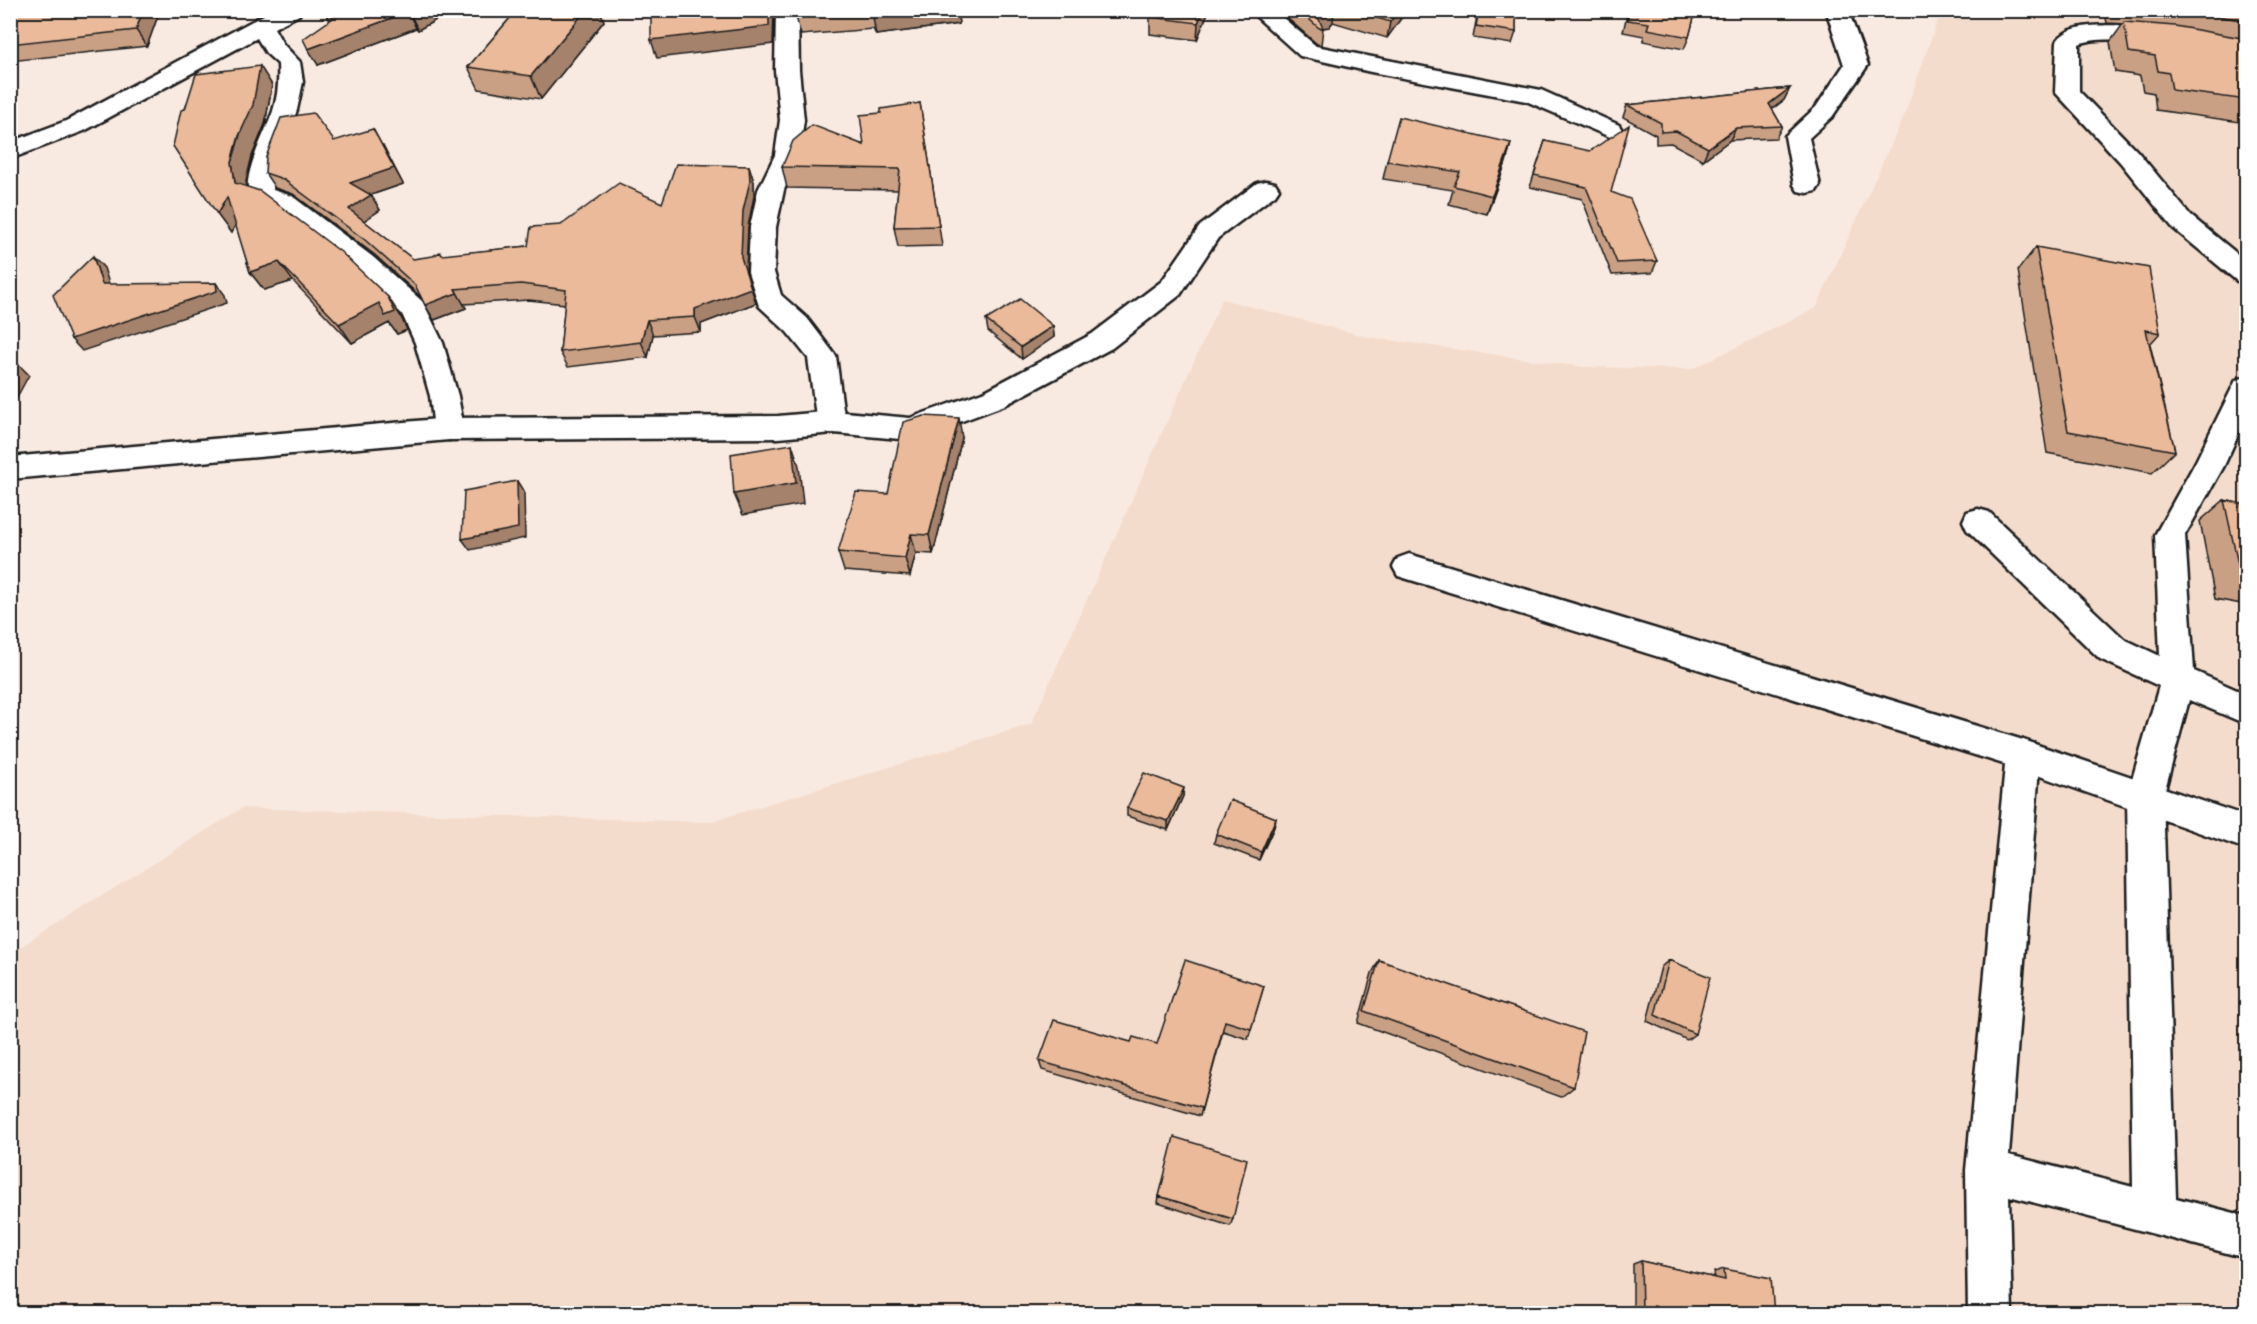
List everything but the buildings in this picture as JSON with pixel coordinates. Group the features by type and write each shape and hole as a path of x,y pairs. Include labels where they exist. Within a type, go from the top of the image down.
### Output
{"street":[{"path":"10,151 75,126 291,10"},
{"path":"787,10 787,70 792,120 787,155 771,190 763,227 761,272 769,299 797,325 822,356 829,409 834,422"},
{"path":"1260,10 1308,51 1371,66 1434,75 1533,95 1610,129"},
{"path":"1808,185 1797,136 1824,112 1856,65 1837,10"},
{"path":"261,26 274,48 289,62 291,82 285,110 262,172 260,195 283,202 364,263 413,309 429,344 444,396 448,429"},
{"path":"2247,52 2118,32 2087,33 2068,41 2067,92 2129,157 2182,222 2247,275"},
{"path":"10,468 448,429 777,427 834,422 911,429 995,398 1102,341 1171,288 1209,232 1266,189"},
{"path":"2155,1214 2145,797 2178,679 2170,535 2243,403"},
{"path":"1978,521 2112,649 2247,710"},
{"path":"1409,567 2023,755 2247,833"},
{"path":"1990,1314 1987,1170 2023,755"},
{"path":"1987,1170 2247,1237"}],"shaded area":[{"path":"1941,11 2246,11 2246,1313 11,1314 11,953 242,808 709,822 1031,724 1222,299 1368,337 1584,367 1692,369 1816,308 1904,116"}]}
